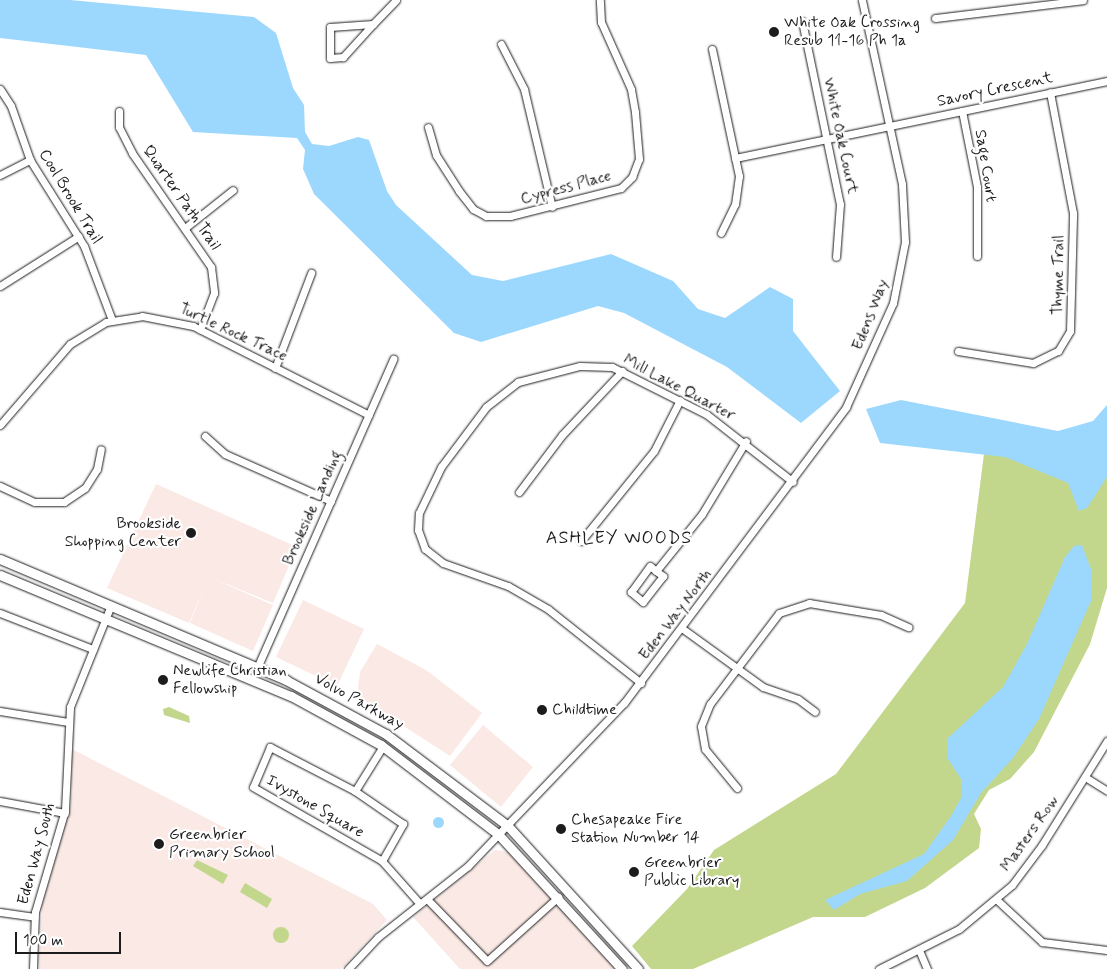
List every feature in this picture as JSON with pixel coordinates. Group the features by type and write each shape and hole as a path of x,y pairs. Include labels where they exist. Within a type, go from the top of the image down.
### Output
{"main road":[{"name":"Volvo Parkway","path":"0,559 257,668 382,731 437,768 508,826 638,969"},
{"name":"Volvo Parkway","path":"0,575 106,617 291,696 383,746 498,835 558,897 622,969"}],"street":[{"path":"373,24 330,27 330,58 343,57 396,0"},
{"name":"Cypress Place","path":"428,127 436,155 473,209 503,218 611,193 627,184 638,163 634,101 601,22 600,0"},
{"path":"862,0 889,126"},
{"path":"935,18 1083,0"},
{"name":"White Oak Court","path":"802,21 840,204 836,257"},
{"path":"501,44 524,89 552,207"},
{"path":"712,49 735,158 738,193 721,233"},
{"name":"Savory Crescent","path":"735,158 1107,81"},
{"name":"Cool Brook Trail","path":"0,89 11,106 30,160 79,236 112,320"},
{"name":"Thyme Trail","path":"958,351 1033,363 1058,351 1070,331 1073,213 1050,92"},
{"name":"Quarter Path Trail","path":"119,111 120,127 132,153 205,255 213,276 212,302 200,329"},
{"name":"Sage Court","path":"962,111 977,187 978,256"},
{"name":"Edens Way","path":"853,392 893,303 903,258 904,204 889,126"},
{"path":"0,175 30,160"},
{"path":"185,228 233,190"},
{"path":"0,286 79,236"},
{"path":"275,368 311,273"},
{"name":"Turtle Rock Trace","path":"0,424 70,344 112,320 154,316 200,329 369,415"},
{"name":"Brookside Landing","path":"257,668 393,358"},
{"name":"Mill Lake Quarter","path":"641,683 548,609 508,586 437,559 425,549 418,530 419,513 440,467 504,389 580,366 622,371 680,400 746,442 793,482"},
{"path":"519,492 562,435 622,371"},
{"name":"Eden Way North","path":"498,835 641,683 684,629 793,482 853,392"},
{"path":"581,541 654,450 680,400"},
{"path":"205,436 225,454 331,501"},
{"path":"656,571 715,495 746,442"},
{"path":"0,486 35,502 64,502 85,488 97,469 102,448"},
{"path":"650,566 656,571 663,576 643,602 630,592 650,566"},
{"path":"738,788 710,756 701,733 706,710 779,613 802,603 881,615 908,628"},
{"name":"Eden Way South","path":"33,969 35,917 65,813 68,722 75,691 111,605"},
{"path":"0,613 93,649"},
{"path":"684,629 763,687 798,699 815,712"},
{"path":"0,711 68,722"},
{"name":"Masters Row","path":"879,969 959,929 997,900 1028,866 1107,741"},
{"name":"Ivystone Square","path":"382,861 403,824 355,791 270,746 253,787 382,861 420,904"},
{"path":"355,791 383,746"},
{"path":"1084,777 1107,791"},
{"path":"0,801 65,813"},
{"path":"348,969 378,936 428,899 498,835"},
{"path":"428,899 487,961 558,897"},
{"path":"997,900 1042,942 1107,950"},
{"path":"0,912 35,917"},
{"path":"919,950 927,969"}],"shaded area":[{"path":"156,484 297,547 273,603 209,577 273,605 253,651 190,623 204,588 189,623 107,588"},
{"path":"303,600 364,629 337,686 276,657"},
{"path":"377,644 426,670 482,713 450,756 357,696 360,672"},
{"path":"483,725 533,767 501,807 450,765"},
{"name":"Greenbrier Primary School","path":"72,749 373,904 387,920 341,969 39,969 42,905 71,805"},
{"path":"495,850 509,852 616,969 460,969 413,917"}],"green space":[{"path":"986,438 1107,454 1107,588 1090,644 1034,752 1010,779 989,790 974,814 981,829 979,848 925,888 865,917 813,917 693,969 651,969 632,946 687,889 714,850 836,774 965,603"},
{"path":"169,707 189,716 190,723 164,715 163,709"},
{"path":"197,860 228,875 223,884 193,866"},
{"path":"245,883 272,899 267,908 240,892"},
{"path":"281,927 289,935 281,943 273,935"}],"water":[{"path":"0,0 70,0 254,17 276,33 293,88 304,105 305,132 312,144 329,146 358,137 369,140 387,191 396,205 472,275 503,281 611,254 673,281 698,309 725,318 770,287 793,299 793,331 840,391 801,423 727,367 624,313 598,306 481,342 454,333 314,194 303,169 305,150 297,138 193,132 146,55 0,38"},
{"path":"901,400 1058,431 1093,421 1107,405 1107,477 1087,508 1079,511 1068,483 1005,457 880,443 866,409"},
{"path":"1082,545 1092,572 1091,601 1039,719 1013,758 981,793 953,840 907,881 860,894 834,910 825,900 924,854 951,816 961,798 961,779 948,759 947,739 1003,687 1027,644 1065,557 1074,546"},
{"path":"438,816 444,822 438,828 432,822"}],"place":[{"name":"White Oak Crossing Resub 11-16 Ph 1a","path":"774,32"},
{"name":"Brookside Shopping Center","path":"191,533"},
{"name":"Newlife Christian Fellowship","path":"163,680"},
{"name":"Childtime","path":"542,710"},
{"name":"Chesapeake Fire Station Number 14","path":"561,829"},
{"name":"Greenbrier Primary School","path":"159,844"},
{"name":"Greenbrier Public Library","path":"634,872"}],"district":[{"name":"ASHLEY WOODS","path":"619,538"}]}
